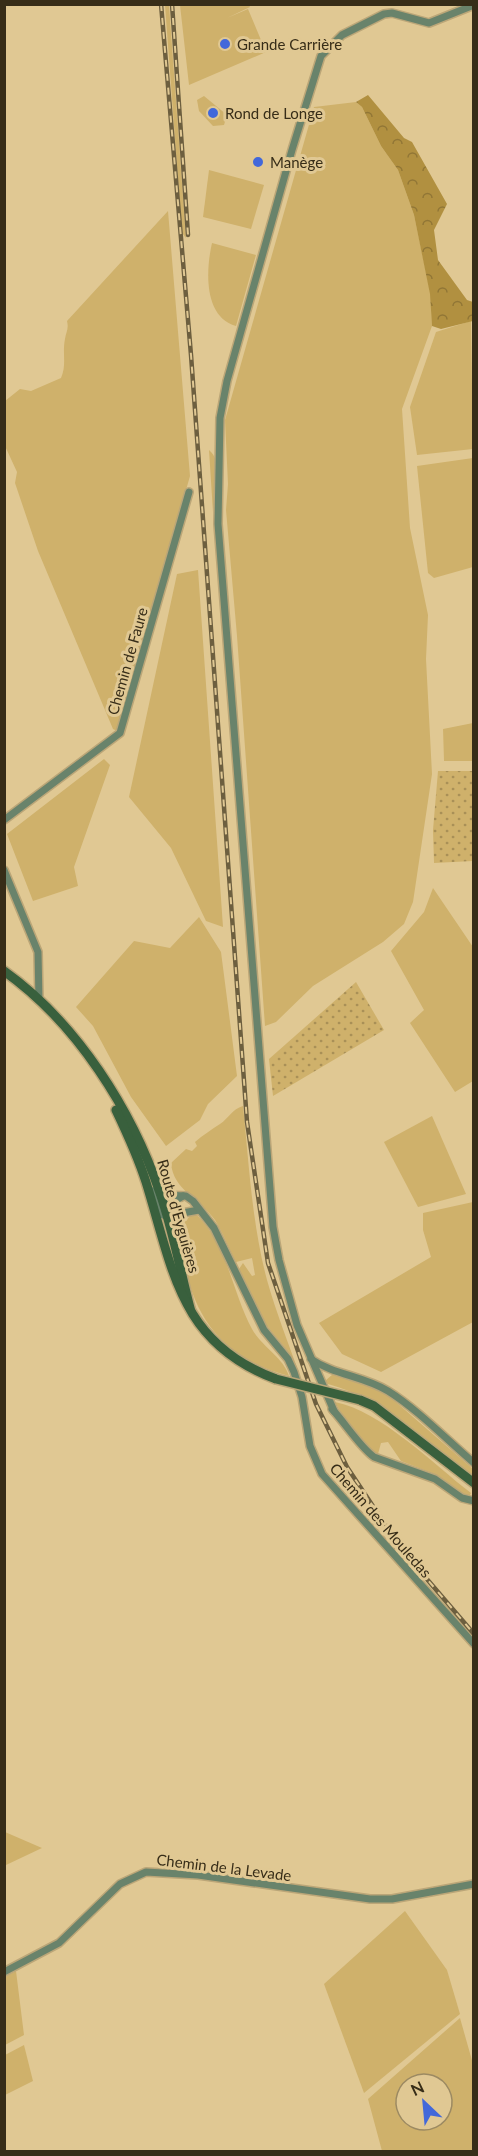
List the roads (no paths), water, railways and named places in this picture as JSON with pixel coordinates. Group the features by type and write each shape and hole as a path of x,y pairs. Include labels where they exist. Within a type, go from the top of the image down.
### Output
{"main road":[{"name":"Route d'Eyguières","path":"4,971 39,1000 71,1035 98,1072 133,1128 161,1195 162,1214 179,1288 201,1327 235,1360 276,1379 360,1400 374,1406 474,1482"},
{"name":"Route d'Eyguières","path":"98,1072 132,1143 162,1214"}],"street":[{"path":"474,6 429,23 392,13 384,14 342,35 321,56 238,339 220,418 218,524 270,1204 279,1260 297,1325 316,1372 322,1394 354,1432 365,1450 374,1457 435,1479 462,1498 474,1501"},
{"name":"Chemin de Faure","path":"4,820 120,733 189,492"},
{"path":"4,870 38,951 39,1000"},
{"path":"161,1195 183,1196"},
{"path":"162,1214 183,1196"},
{"name":"Chemin des Mouledas","path":"183,1196 193,1201 214,1228 264,1330 288,1359 302,1397 310,1446 322,1474 474,1644"},
{"path":"162,1214 199,1210"},
{"path":"309,1357 325,1368 361,1378 390,1392 474,1463"},
{"name":"Chemin de la Levade","path":"4,1972 59,1943 120,1884 146,1872 198,1875 370,1899 392,1899 474,1884"}],"railway":[{"path":"161,4 191,355 247,1122 268,1263 316,1404 347,1467 402,1550 474,1634"},
{"path":"172,4 188,235"}],"place":[{"name":"Grande Carrière","path":"225,44"},
{"name":"Rond de Longe","path":"213,113"},
{"name":"Manège","path":"258,162"}]}
